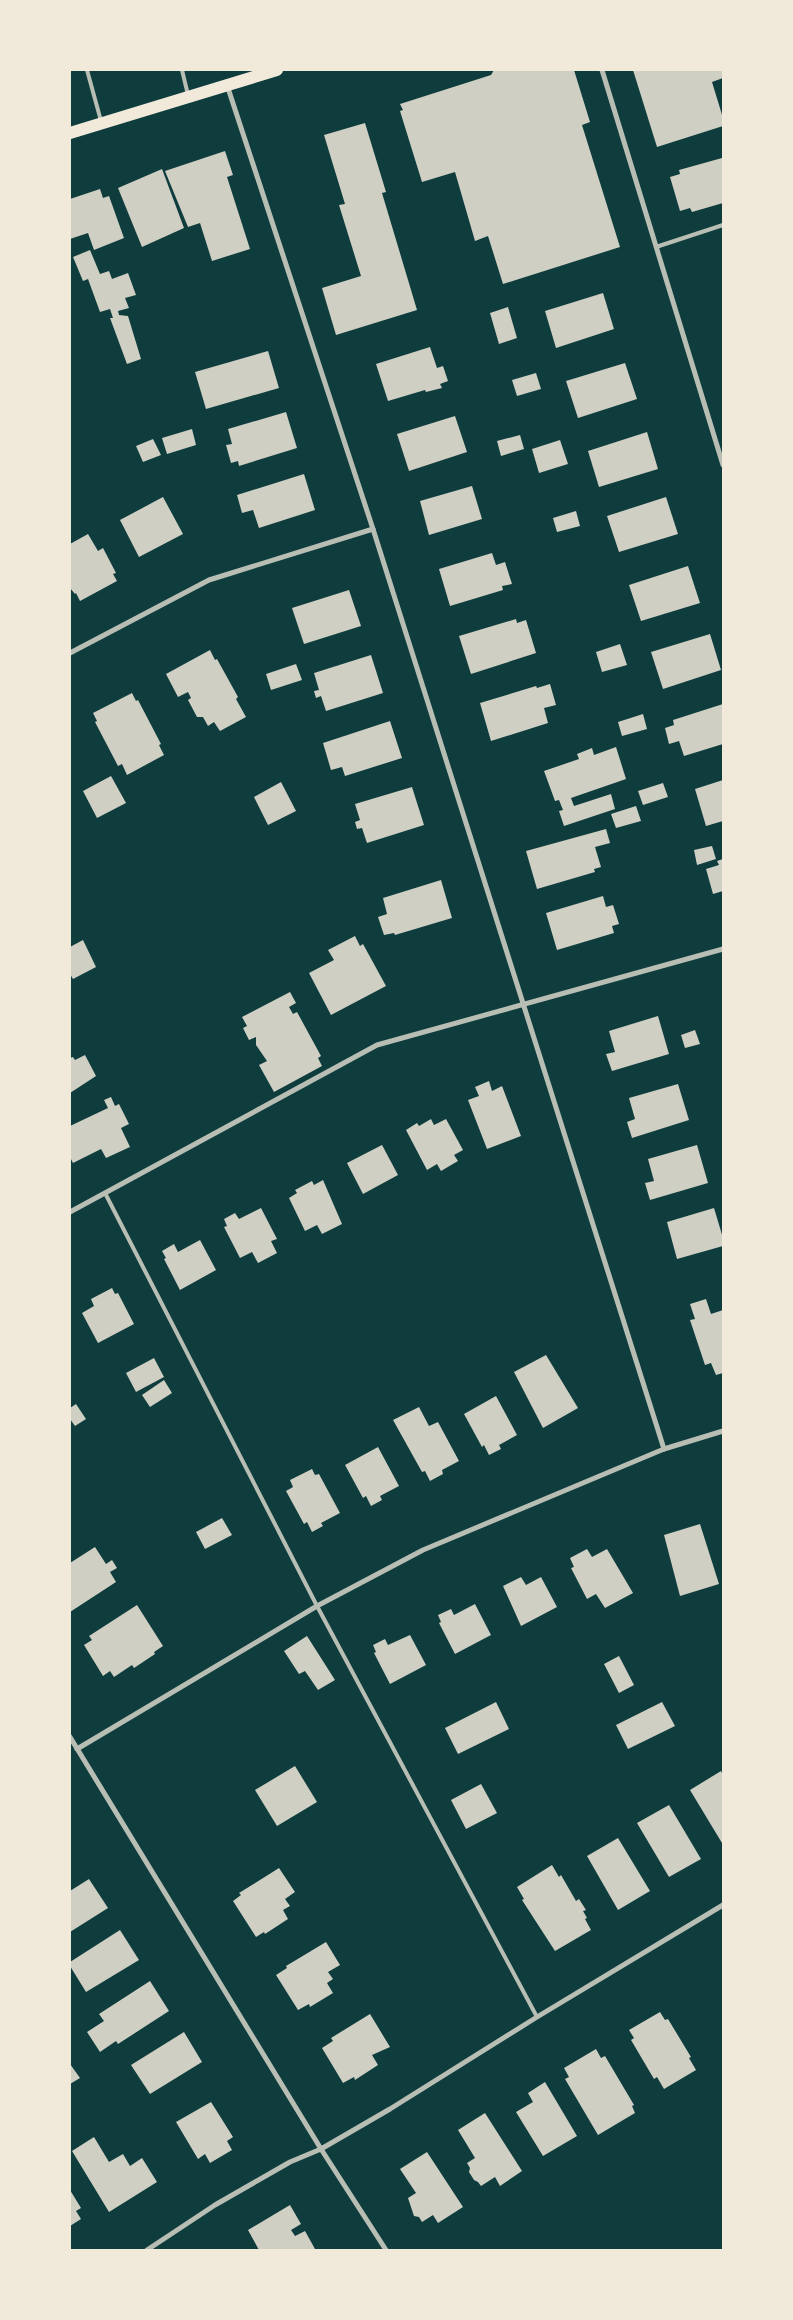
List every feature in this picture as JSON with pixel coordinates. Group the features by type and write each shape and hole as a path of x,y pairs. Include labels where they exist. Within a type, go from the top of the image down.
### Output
{"main road":[{"path":"70,134 102,122 277,70"}],"street":[{"path":"602,70 723,465"},
{"path":"227,84 373,529 664,1449"},
{"path":"70,654 209,580 373,529"},
{"path":"70,1212 377,1045 723,948"},
{"path":"78,1749 317,1606 423,1550 664,1449 723,1431"},
{"path":"70,1737 321,2149 386,2250"},
{"path":"147,2250 215,2205 290,2162 321,2149 390,2109 537,2017 723,1905"}],"lane":[{"path":"86,70 102,122"},
{"path":"182,70 188,97"},
{"path":"656,247 723,225"},
{"path":"105,1193 317,1606 537,2017"}],"building":[{"path":"494,70 574,70 590,122 582,125 620,247 503,284 488,236 475,241 455,172 422,182 400,111 403,110 400,104 491,75"},
{"path":"633,70 723,70 723,78 712,82 723,118 723,126 657,147"},
{"path":"365,123 386,192 382,193 417,310 336,335 322,288 361,276 339,205 345,204 324,135"},
{"path":"225,151 233,175 227,177 250,249 212,261 200,223 188,227 165,171"},
{"path":"722,158 723,203 692,212 690,208 680,211 670,177 680,174 679,170"},
{"path":"162,169 184,228 142,247 118,188"},
{"path":"100,189 103,198 109,196 124,238 94,250 88,233 70,239 70,199"},
{"path":"90,250 100,274 109,271 112,279 128,273 136,295 125,298 129,308 118,311 119,315 128,316 141,359 127,364 110,318 113,318 110,309 100,312 88,279 83,281 73,257"},
{"path":"603,293 614,329 556,348 545,311"},
{"path":"508,307 517,338 499,344 490,313"},
{"path":"430,347 437,368 443,366 448,381 440,384 442,388 426,392 425,390 388,401 376,364"},
{"path":"268,351 279,388 206,409 195,372"},
{"path":"625,363 637,399 578,418 566,381"},
{"path":"536,373 541,389 517,396 512,380"},
{"path":"286,412 297,448 239,466 238,461 231,463 226,445 232,444 228,429"},
{"path":"455,416 467,452 409,471 397,434"},
{"path":"192,429 196,445 167,454 162,438"},
{"path":"647,432 658,469 599,487 588,451"},
{"path":"520,435 524,449 501,456 497,441"},
{"path":"153,439 161,455 143,462 136,446"},
{"path":"560,440 568,464 539,473 532,449"},
{"path":"304,474 315,510 259,528 253,510 242,513 237,495"},
{"path":"472,486 482,519 429,535 420,501"},
{"path":"163,497 183,534 139,557 120,520"},
{"path":"666,497 678,534 619,552 607,516"},
{"path":"576,511 580,526 557,532 553,518"},
{"path":"88,534 98,551 103,548 116,573 113,574 117,581 80,601 76,593 70,588 70,544"},
{"path":"492,553 496,565 505,562 512,584 502,586 503,590 450,606 439,569"},
{"path":"688,566 700,603 641,621 629,585"},
{"path":"349,590 361,626 304,644 292,608"},
{"path":"516,619 517,623 526,620 536,653 471,674 459,636"},
{"path":"710,634 721,670 663,689 651,652"},
{"path":"620,644 627,665 602,672 596,652"},
{"path":"210,650 238,697 236,699 246,717 220,731 214,722 208,726 203,717 197,717 188,700 191,698 188,692 178,697 166,674"},
{"path":"371,655 383,693 326,711 321,696 316,698 314,691 319,690 314,673"},
{"path":"296,664 302,680 271,690 266,674"},
{"path":"550,684 556,705 544,708 548,723 491,741 480,703 536,686 537,688"},
{"path":"132,693 136,701 138,700 161,744 159,745 164,755 127,775 122,764 118,766 95,722 97,721 93,713"},
{"path":"723,704 723,744 684,756 679,741 669,744 665,728 674,725 673,720"},
{"path":"643,714 647,729 622,736 618,722"},
{"path":"390,721 402,758 345,776 342,767 331,770 323,743"},
{"path":"616,747 626,779 571,798 574,806 611,794 615,809 564,826 559,811 563,810 559,800 555,801 544,771 579,759 577,754 592,748 594,755"},
{"path":"111,776 126,803 97,818 83,791"},
{"path":"723,780 723,821 706,826 695,789"},
{"path":"281,782 296,811 268,825 254,797"},
{"path":"663,783 668,797 643,805 638,791"},
{"path":"412,787 424,825 367,843 362,828 357,829 355,822 360,820 355,804"},
{"path":"636,806 641,821 616,828 611,814"},
{"path":"606,829 610,843 595,847 601,867 594,869 595,872 537,889 526,851"},
{"path":"712,846 716,859 697,865 694,850"},
{"path":"723,859 723,891 713,894 706,869 719,865 717,861"},
{"path":"441,880 452,918 395,935 394,933 384,935 378,917 387,914 383,898"},
{"path":"603,896 606,907 613,905 619,924 612,926 614,933 557,950 546,913"},
{"path":"355,936 360,946 363,944 386,986 331,1015 309,973 334,960 328,950"},
{"path":"83,940 96,967 73,979 70,974 70,947"},
{"path":"290,992 296,1003 289,1007 293,1014 297,1012 321,1056 318,1058 322,1066 274,1092 259,1065 267,1061 256,1045 256,1037 249,1040 243,1028 247,1026 242,1017"},
{"path":"658,1016 669,1054 612,1071 606,1054 615,1052 609,1031"},
{"path":"695,1030 700,1044 685,1048 681,1035"},
{"path":"85,1055 96,1076 70,1093 70,1058 73,1057 75,1060"},
{"path":"489,1081 492,1091 502,1086 521,1136 487,1149 468,1100 479,1096 475,1087"},
{"path":"678,1084 689,1120 632,1138 627,1122 635,1119 629,1098"},
{"path":"111,1097 115,1106 119,1104 129,1124 121,1128 130,1147 106,1158 101,1149 73,1163 70,1157 70,1126 108,1108 104,1100"},
{"path":"431,1119 434,1125 446,1119 463,1150 454,1155 458,1161 441,1171 437,1164 427,1170 406,1130 417,1123 419,1126"},
{"path":"382,1145 398,1175 363,1194 347,1163"},
{"path":"697,1145 708,1183 650,1200 645,1183 654,1181 648,1159"},
{"path":"323,1180 342,1224 322,1234 317,1225 305,1231 289,1198 297,1193 295,1190 312,1181 314,1185"},
{"path":"261,1208 277,1239 271,1241 277,1253 258,1263 252,1252 240,1258 224,1227 227,1226 224,1219 235,1213 239,1219"},
{"path":"714,1208 723,1238 723,1246 677,1259 667,1222"},
{"path":"200,1240 216,1270 180,1290 164,1259 166,1258 162,1251 174,1244 178,1252"},
{"path":"112,1288 115,1294 118,1293 134,1324 98,1343 82,1313 94,1306 91,1299"},
{"path":"706,1299 711,1314 723,1310 723,1373 716,1375 711,1363 705,1365 690,1320 695,1319 690,1304"},
{"path":"546,1355 578,1408 543,1428 514,1372"},
{"path":"154,1358 164,1377 136,1392 126,1373"},
{"path":"164,1380 172,1393 150,1407 142,1395"},
{"path":"496,1396 517,1435 499,1445 501,1449 489,1455 484,1445 482,1447 464,1414"},
{"path":"76,1404 86,1419 75,1426 70,1419 70,1408"},
{"path":"419,1407 429,1426 438,1422 459,1461 442,1470 443,1474 430,1481 425,1471 422,1472 393,1420"},
{"path":"378,1447 399,1486 380,1496 382,1500 371,1506 366,1496 363,1498 345,1465"},
{"path":"312,1469 315,1475 319,1474 340,1513 321,1523 323,1526 312,1532 307,1522 304,1524 286,1491 293,1487 290,1480"},
{"path":"222,1518 232,1535 205,1549 196,1532"},
{"path":"700,1524 719,1584 680,1596 664,1535"},
{"path":"95,1547 106,1564 112,1560 117,1568 110,1572 116,1582 70,1612 70,1563"},
{"path":"587,1549 592,1557 607,1549 633,1593 605,1608 596,1594 587,1599 571,1568 574,1567 570,1558"},
{"path":"521,1577 526,1585 541,1577 557,1607 521,1626 503,1586"},
{"path":"475,1604 491,1635 455,1654 439,1623 441,1622 438,1615 451,1609 454,1615"},
{"path":"137,1605 163,1646 154,1652 155,1654 134,1668 132,1665 114,1677 110,1671 103,1676 84,1645 92,1640 89,1636"},
{"path":"410,1635 426,1665 390,1684 374,1653 376,1652 373,1645 385,1639 388,1645"},
{"path":"307,1636 335,1680 318,1690 305,1671 299,1674 284,1651"},
{"path":"619,1656 634,1685 619,1693 604,1664"},
{"path":"496,1702 509,1729 458,1754 445,1728"},
{"path":"662,1702 675,1726 628,1749 616,1725"},
{"path":"295,1766 317,1802 277,1826 255,1790"},
{"path":"721,1771 723,1775 722,1843 690,1790"},
{"path":"481,1784 497,1813 466,1829 451,1800"},
{"path":"669,1805 701,1859 669,1877 637,1823"},
{"path":"618,1838 650,1891 618,1910 587,1856"},
{"path":"552,1865 559,1877 561,1875 576,1901 579,1899 586,1910 583,1911 587,1918 585,1919 591,1930 555,1951 522,1900 524,1899 517,1887"},
{"path":"279,1868 295,1892 285,1899 290,1906 283,1910 288,1919 265,1934 264,1932 256,1937 233,1901 241,1895 239,1893"},
{"path":"89,1879 108,1908 70,1932 70,1891"},
{"path":"120,1930 139,1960 86,1992 70,1966 70,1962"},
{"path":"326,1942 340,1965 328,1972 333,1979 327,1983 333,1993 310,2007 309,2004 298,2010 276,1975 287,1968 286,1966"},
{"path":"150,1981 169,2011 118,2044 116,2041 100,2052 87,2032 104,2021 99,2014"},
{"path":"660,2012 665,2020 668,2019 691,2057 689,2058 696,2070 664,2089 657,2077 654,2079 631,2040 634,2038 629,2030"},
{"path":"370,2014 390,2047 372,2055 378,2065 355,2080 354,2077 343,2083 322,2048 333,2041 331,2038"},
{"path":"184,2032 202,2062 150,2094 131,2065"},
{"path":"596,2049 601,2058 605,2056 634,2105 632,2106 635,2113 598,2135 565,2079 569,2077 564,2068"},
{"path":"70,2064 80,2078 70,2084"},
{"path":"545,2082 577,2136 543,2156 516,2112 533,2102 528,2093"},
{"path":"211,2102 233,2137 227,2141 232,2150 210,2163 205,2154 198,2159 176,2122"},
{"path":"485,2113 522,2171 500,2186 495,2177 481,2186 474,2180 469,2172 470,2168 467,2163 475,2158 458,2130"},
{"path":"94,2137 109,2162 123,2154 130,2166 142,2158 157,2182 109,2212 72,2151"},
{"path":"427,2152 463,2207 438,2223 433,2215 422,2222 419,2217 414,2216 408,2198 416,2193 400,2169"},
{"path":"70,2190 81,2208 76,2211 81,2219 70,2226"},
{"path":"290,2205 301,2224 291,2230 295,2236 305,2231 315,2249 259,2250 248,2230"}]}
